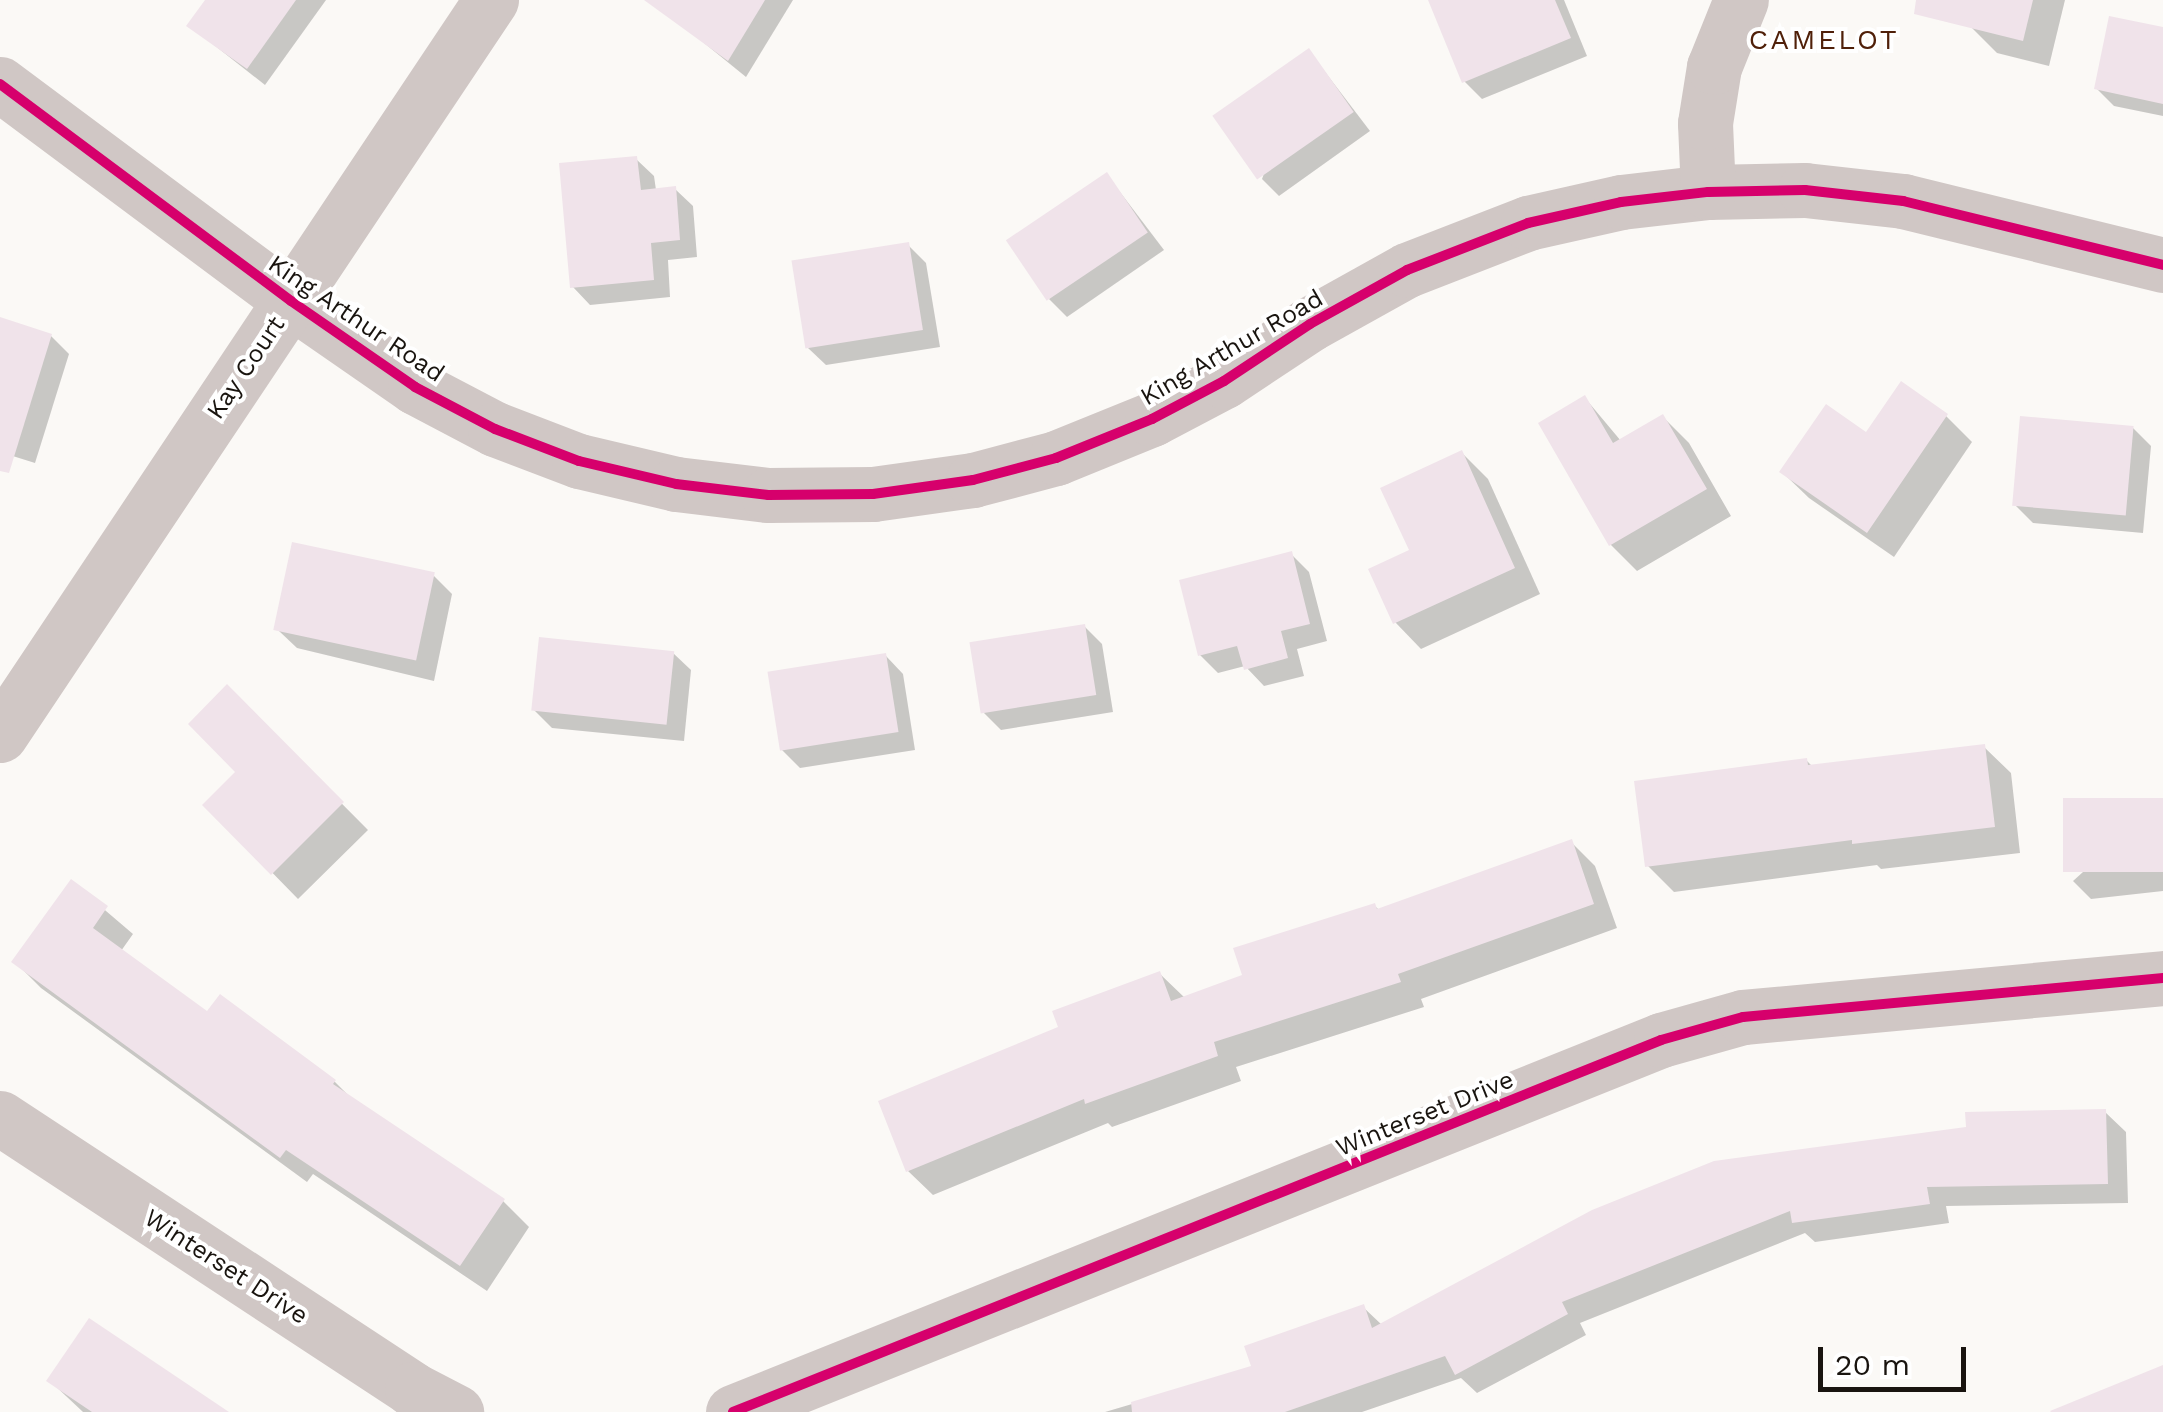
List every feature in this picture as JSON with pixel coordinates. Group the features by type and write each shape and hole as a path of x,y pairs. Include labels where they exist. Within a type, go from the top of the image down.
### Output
{"street":[{"name":"Kay Court","path":"0,735 491,0"},
{"path":"1708,192 1705,123 1714,67 1741,0"},
{"name":"King Arthur Road","path":"0,84 291,301 415,387 496,430 580,460 676,484 768,495 874,494 1006,472 1056,458 1152,419 1407,270 1528,223 1621,202 1708,192 1804,190 1902,202 2163,265"},
{"name":"Winterset Drive","path":"734,1412 1661,1040 1743,1017 2163,978"},
{"name":"Winterset Drive","path":"0,1118 412,1389 456,1412"}],"building":[{"path":"205,0 296,0 247,69 186,26"},
{"path":"644,0 765,0 728,61"},
{"path":"1428,0 1555,0 1571,38 1462,83"},
{"path":"1916,0 2033,0 2023,41 1914,14"},
{"path":"2109,16 2163,27 2163,104 2094,89"},
{"path":"1309,48 1354,112 1257,180 1212,116"},
{"path":"637,156 641,190 676,186 680,240 651,243 654,280 570,288 559,163"},
{"path":"1107,172 1148,233 1047,301 1006,240"},
{"path":"909,242 923,330 805,349 791,261"},
{"path":"0,317 52,334 9,473 0,471"},
{"path":"1901,381 1948,414 1867,533 1779,472 1826,404 1866,432"},
{"path":"1585,395 1613,443 1663,414 1707,489 1609,546 1538,423"},
{"path":"2020,416 2134,426 2126,516 2012,506"},
{"path":"1462,450 1515,568 1393,624 1368,569 1409,550 1380,488"},
{"path":"292,542 435,572 416,660 273,630"},
{"path":"1292,551 1310,624 1281,631 1288,658 1244,670 1237,646 1198,656 1179,580"},
{"path":"1085,624 1096,695 981,713 969,642"},
{"path":"539,637 674,651 667,725 531,711"},
{"path":"886,653 899,732 780,751 767,672"},
{"path":"227,684 344,802 271,875 202,805 235,772 188,724"},
{"path":"1985,744 1995,827 1852,844 1852,840 1645,867 1634,781 1807,758 1808,765"},
{"path":"2063,798 2163,798 2163,872 2063,872"},
{"path":"1572,839 1594,904 1398,974 1401,982 1214,1042 1218,1056 1085,1104 1084,1099 906,1172 878,1101 1058,1027 1052,1011 1160,971 1171,1001 1242,975 1233,948 1375,903 1377,909"},
{"path":"71,879 108,906 93,928 207,1011 220,994 336,1080 333,1084 505,1199 460,1266 286,1150 280,1158 11,962"},
{"path":"2106,1109 2108,1184 1927,1187 1930,1204 1792,1223 1790,1211 1562,1302 1568,1314 1455,1375 1445,1356 1285,1412 1132,1412 1131,1402 1251,1366 1244,1346 1364,1304 1372,1328 1592,1210 1714,1161 1966,1127 1965,1112"},
{"path":"89,1318 229,1412 92,1412 46,1381"},
{"path":"2163,1365 2163,1412 2050,1411"}],"cycle path":[{"path":"0,84 291,301 415,387 495,429 579,461 676,484 768,495 873,494 973,480 1056,458 1152,419 1224,381 1310,324 1407,270 1528,223 1621,202 1708,192 1805,190 1903,201 2163,265"},
{"path":"733,1412 1661,1040 1743,1017 2163,978"}],"district":[{"name":"CAMELOT","path":"1824,40"}]}
